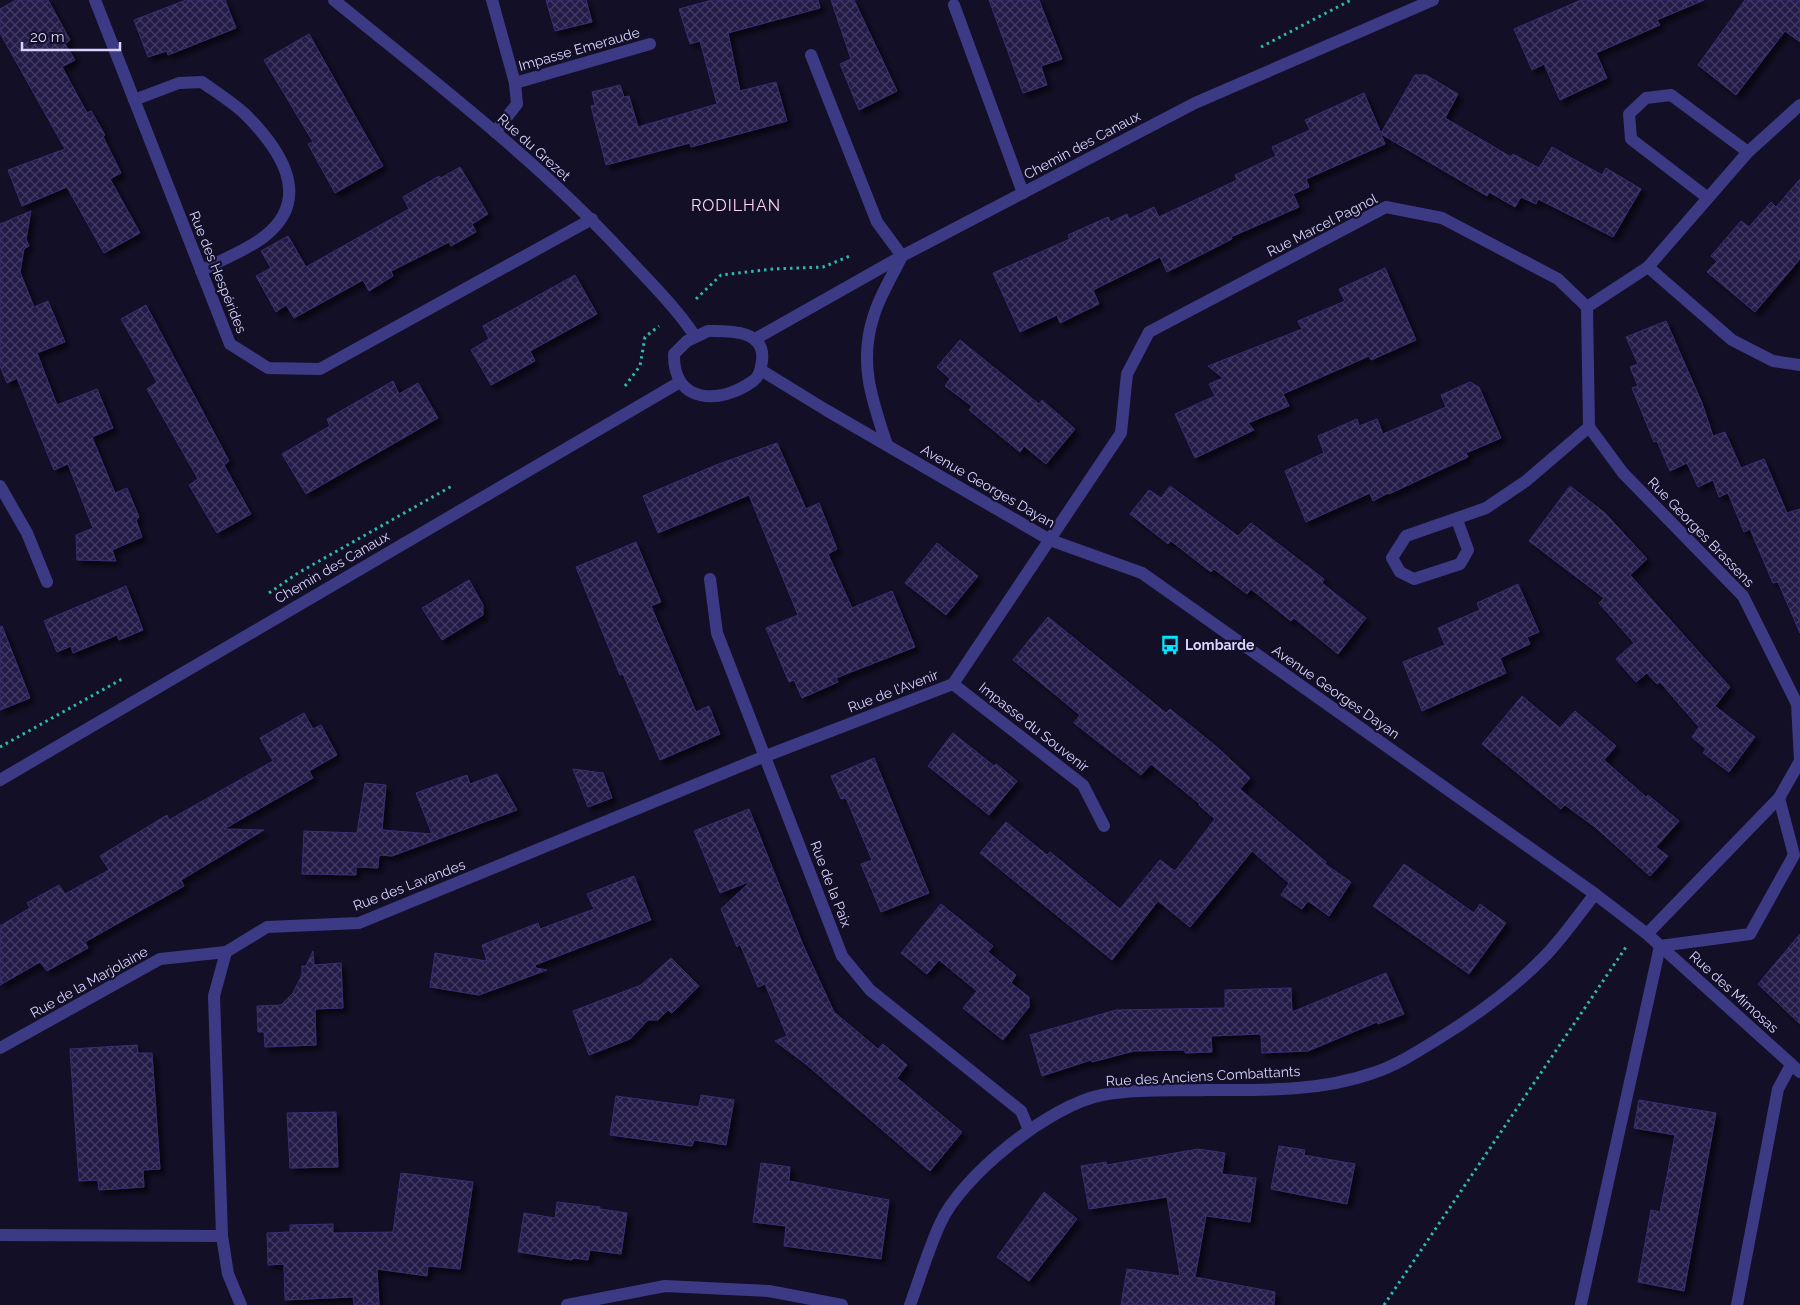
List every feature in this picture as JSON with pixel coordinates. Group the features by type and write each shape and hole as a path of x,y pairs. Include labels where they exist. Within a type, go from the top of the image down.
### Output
{"street":[{"name":"Rue des Hespérides","path":"94,0 230,344 268,368 320,369 592,219"},
{"name":"Rue du Grezet","path":"334,0 495,132 592,219 678,311 695,336"},
{"path":"492,0 515,83 517,104 495,132"},
{"name":"Chemin des Canaux","path":"754,339 902,256 1195,103 1433,0"},
{"path":"954,5 1023,193"},
{"name":"Impasse Emeraude","path":"515,83 650,44"},
{"path":"811,55 877,222 902,256 874,314 866,350 869,392 887,445"},
{"path":"134,100 180,83 202,82 244,113 275,148 288,179 291,187 286,213 265,236 201,271"},
{"path":"1708,198 1631,139 1629,114 1646,98 1671,94 1748,152"},
{"path":"1457,520 1468,550 1460,564 1414,579 1400,572 1392,558 1406,536 1457,520 1486,508 1526,481 1589,427 1587,306 1648,267 1748,152 1800,105"},
{"name":"Rue Marcel Pagnol","path":"1050,540 1121,433 1127,374 1148,332 1386,207 1442,218 1558,279 1587,306"},
{"path":"1648,267 1732,340 1773,361 1800,365"},
{"path":"708,331 740,332 754,339 763,355 761,370 755,380 732,392 707,397 692,394 680,382 674,371 674,354 695,336 708,331"},
{"name":"Avenue Georges Dayan","path":"761,370 1050,540 1142,574 1595,894 1643,931"},
{"name":"Chemin des Canaux","path":"0,780 680,382"},
{"name":"Rue Georges Brassens","path":"1589,427 1623,472 1743,596 1797,704 1800,761 1779,798 1643,931"},
{"path":"0,486 27,533 47,582"},
{"name":"Rue de l'Avenir","path":"766,756 953,684 1050,540"},
{"name":"Rue de la Paix","path":"710,579 717,632 842,956 870,990 1021,1111 1029,1130"},
{"name":"Impasse du Souvenir","path":"953,684 1083,785 1104,826"},
{"name":"Rue des Lavandes","path":"226,952 267,927 359,923 766,756"},
{"path":"1581,1304 1660,946 1750,934 1794,855 1779,798"},
{"name":"Rue des Anciens Combattants","path":"910,1305 940,1222 981,1168 1029,1130 1071,1107 1100,1096 1145,1091 1278,1090 1325,1085 1373,1073 1417,1052 1498,1000 1547,954 1595,894"},
{"name":"Rue des Mimosas","path":"1643,931 1795,1068"},
{"path":"226,952 214,996 222,1236 228,1274 242,1305"},
{"name":"Rue de la Marjolaine","path":"0,1048 160,959 226,952"},
{"path":"1737,1305 1778,1089 1795,1068"},
{"path":"0,1235 222,1236"},
{"path":"567,1305 665,1286 769,1291 842,1305"}],"path":[{"path":"1384,1305 1643,931"}],"building":[{"path":"16,0 48,0 70,40 65,44 75,60 62,67 87,113 91,111 105,135 103,137 121,173 110,179 140,233 104,253 67,187 22,206 8,170 65,149 0,33 0,9"},
{"path":"186,0 225,0 236,28 168,55 167,51 148,57 134,20"},
{"path":"546,0 586,0 592,22 555,31"},
{"path":"712,0 818,0 820,8 728,33 740,91 776,82 787,121 691,147 690,143 606,165 591,106 595,105 592,92 620,85 624,97 629,96 638,127 717,104 700,41 690,44 679,9"},
{"path":"831,0 854,0 897,91 859,110 840,64 851,59"},
{"path":"989,0 1039,0 1062,59 1041,66 1047,85 1023,93"},
{"path":"1581,0 1704,0 1657,20 1660,25 1596,53 1607,78 1560,100 1544,64 1532,70 1514,29"},
{"path":"1745,0 1800,0 1800,42 1785,31 1736,95 1698,65"},
{"path":"309,34 383,166 335,193 308,144 313,142 264,60"},
{"path":"1415,75 1426,75 1458,94 1445,118 1511,157 1513,154 1539,168 1552,147 1602,175 1606,168 1641,189 1613,237 1538,199 1536,204 1521,197 1515,207 1489,192 1487,196 1381,134 1385,144 1306,179 1309,187 1293,194 1299,207 1231,237 1232,239 1167,272 1160,257 1093,290 1099,304 1060,323 1057,315 1020,332 993,273 1070,239 1068,235 1108,217 1111,222 1127,214 1129,219 1154,207 1159,217 1237,180 1235,175 1276,156 1272,147 1310,130 1305,120 1364,93 1381,133"},
{"path":"460,167 488,214 472,224 476,232 451,246 449,242 391,271 393,276 369,291 363,280 294,318 286,305 276,312 256,276 271,268 261,251 288,236 306,267 409,209 403,197 439,176 441,178"},
{"path":"1800,179 1800,259 1755,312 1707,272 1717,261 1711,256 1741,221 1749,227 1771,202 1776,207"},
{"path":"31,211 26,239 29,246 24,249 20,272 34,307 48,301 65,342 37,353 57,405 97,389 113,428 92,437 115,493 127,488 139,517 136,520 142,537 112,550 116,561 77,560 76,535 93,528 68,464 54,470 17,378 7,383 0,366 0,224"},
{"path":"1385,268 1416,340 1371,360 1369,356 1283,394 1289,406 1248,423 1254,430 1195,458 1175,414 1215,396 1209,384 1223,378 1208,366 1302,329 1298,321 1345,301 1339,289"},
{"path":"575,275 597,314 530,351 535,361 491,385 471,350 489,339 483,326"},
{"path":"146,305 229,461 224,465 251,514 217,533 189,485 198,479 147,389 157,382 121,319"},
{"path":"1666,321 1702,403 1713,436 1725,432 1741,468 1764,459 1787,513 1800,509 1800,633 1778,582 1773,583 1750,529 1744,532 1728,493 1719,497 1713,480 1698,487 1687,463 1670,471 1657,441 1654,442 1632,388 1638,386 1630,367 1638,364 1626,337"},
{"path":"960,340 1039,404 1042,400 1075,429 1046,464 1024,446 1020,452 969,410 972,406 945,386 950,379 937,367"},
{"path":"393,381 399,394 418,383 438,418 306,494 282,454 330,426 327,419"},
{"path":"1470,382 1479,387 1501,438 1466,453 1468,457 1373,501 1370,493 1306,522 1285,471 1324,453 1318,436 1357,419 1359,426 1377,419 1383,434 1446,407 1441,395"},
{"path":"777,443 806,509 819,503 837,549 828,554 852,608 892,591 915,647 836,678 838,682 802,698 794,680 789,682 766,628 798,615 749,495 658,533 643,496 716,465"},
{"path":"1170,486 1238,536 1251,523 1324,579 1322,583 1366,618 1338,654 1294,618 1291,621 1251,589 1247,594 1214,569 1211,572 1171,541 1168,544 1130,514 1149,490 1161,498"},
{"path":"1570,486 1605,513 1647,559 1630,575 1730,687 1715,706 1755,737 1729,772 1703,753 1706,749 1692,737 1699,727 1660,682 1657,684 1647,673 1636,682 1616,659 1634,643 1599,603 1604,598 1529,541"},
{"path":"636,542 661,602 651,606 696,712 709,706 720,734 660,760 623,674 620,675 576,567"},
{"path":"937,543 978,576 946,615 905,583"},
{"path":"469,580 483,605 483,615 442,640 422,608"},
{"path":"1518,584 1539,632 1527,637 1530,644 1500,658 1506,673 1422,711 1403,662 1445,645 1438,628 1480,610 1477,603"},
{"path":"126,586 143,630 119,640 117,635 73,653 71,646 57,652 44,621"},
{"path":"1048,617 1166,713 1170,709 1218,748 1250,778 1240,789 1326,862 1325,864 1351,882 1329,916 1308,901 1302,909 1281,895 1289,883 1252,851 1190,927 1158,901 1112,960 980,853 1006,822 1047,855 1050,852 1120,909 1160,860 1175,871 1215,819 1200,804 1151,764 1141,775 1074,723 1080,715 1013,660"},
{"path":"2,626 30,698 0,710 0,627"},
{"path":"1522,696 1560,728 1575,711 1616,746 1604,760 1646,797 1648,795 1679,821 1656,847 1668,856 1650,876 1595,827 1565,805 1561,809 1482,744"},
{"path":"304,713 313,729 321,725 337,755 309,771 313,778 224,829 264,830 181,880 184,886 85,942 88,948 47,971 40,962 0,985 0,926 30,908 27,903 59,885 65,894 109,870 100,856 167,815 169,820 273,761 260,738"},
{"path":"953,733 994,766 996,764 1017,781 989,815 928,766"},
{"path":"874,758 929,893 881,912 861,864 872,860 846,798 841,799 831,776"},
{"path":"573,769 603,773 612,798 588,807"},
{"path":"497,774 517,810 392,856 379,855 378,868 356,867 356,875 302,874 304,831 357,833 365,783 386,785 382,830 432,834 416,793 467,775 470,784"},
{"path":"749,809 803,945 834,1012 878,1049 883,1044 907,1065 897,1078 962,1132 930,1171 807,1065 775,1041 787,1036 765,984 758,987 740,944 737,947 721,909 751,881 720,893 694,831"},
{"path":"1404,864 1474,913 1480,904 1506,923 1469,974 1373,906"},
{"path":"634,876 651,920 535,965 536,968 547,970 479,995 430,987 435,953 487,961 482,945 538,923 540,929 594,909 587,894"},
{"path":"941,904 993,946 988,952 1016,975 1011,983 1029,997 1029,1007 1003,1040 963,1008 977,991 939,960 927,974 901,953"},
{"path":"1800,934 1800,1024 1758,984"},
{"path":"313,951 314,965 341,963 343,1008 315,1009 316,1045 265,1047 264,1032 258,1032 257,1006 281,1005 293,993 302,975 302,966 306,966"},
{"path":"671,958 699,986 672,1013 668,1010 658,1020 648,1020 630,1039 589,1055 573,1011 641,985"},
{"path":"1386,973 1404,1014 1378,1024 1377,1022 1308,1051 1262,1053 1261,1034 1211,1036 1212,1052 1185,1053 1185,1050 1134,1051 1092,1062 1091,1060 1042,1076 1030,1035 1116,1010 1225,1008 1225,990 1291,988 1292,1012"},
{"path":"137,1045 138,1053 152,1053 160,1169 143,1170 144,1187 99,1190 98,1180 79,1181 70,1049"},
{"path":"701,1095 734,1100 726,1145 694,1140 692,1146 610,1135 616,1096 699,1107"},
{"path":"1639,1100 1716,1113 1684,1291 1638,1282 1651,1210 1660,1212 1675,1135 1634,1128"},
{"path":"336,1112 338,1167 290,1168 287,1113"},
{"path":"1279,1146 1305,1150 1304,1155 1355,1164 1347,1204 1271,1189"},
{"path":"1198,1149 1225,1153 1222,1174 1256,1178 1250,1222 1206,1216 1195,1277 1275,1292 1274,1305 1121,1305 1127,1269 1180,1276 1167,1197 1089,1209 1081,1166 1106,1162 1107,1165"},
{"path":"761,1163 790,1167 789,1181 889,1200 881,1259 784,1246 786,1226 753,1222"},
{"path":"401,1173 473,1182 460,1269 428,1266 427,1276 377,1269 379,1305 354,1305 353,1297 285,1300 284,1264 268,1265 267,1233 290,1232 290,1225 333,1224 333,1233 393,1232"},
{"path":"1044,1192 1077,1219 1029,1281 997,1257"},
{"path":"557,1202 600,1207 600,1209 627,1213 621,1254 590,1250 588,1260 573,1258 572,1260 518,1252 524,1213 555,1218"}],"place":[{"name":"Lombarde","path":"1170,645"}],"district":[{"name":"RODILHAN","path":"736,205"}]}
